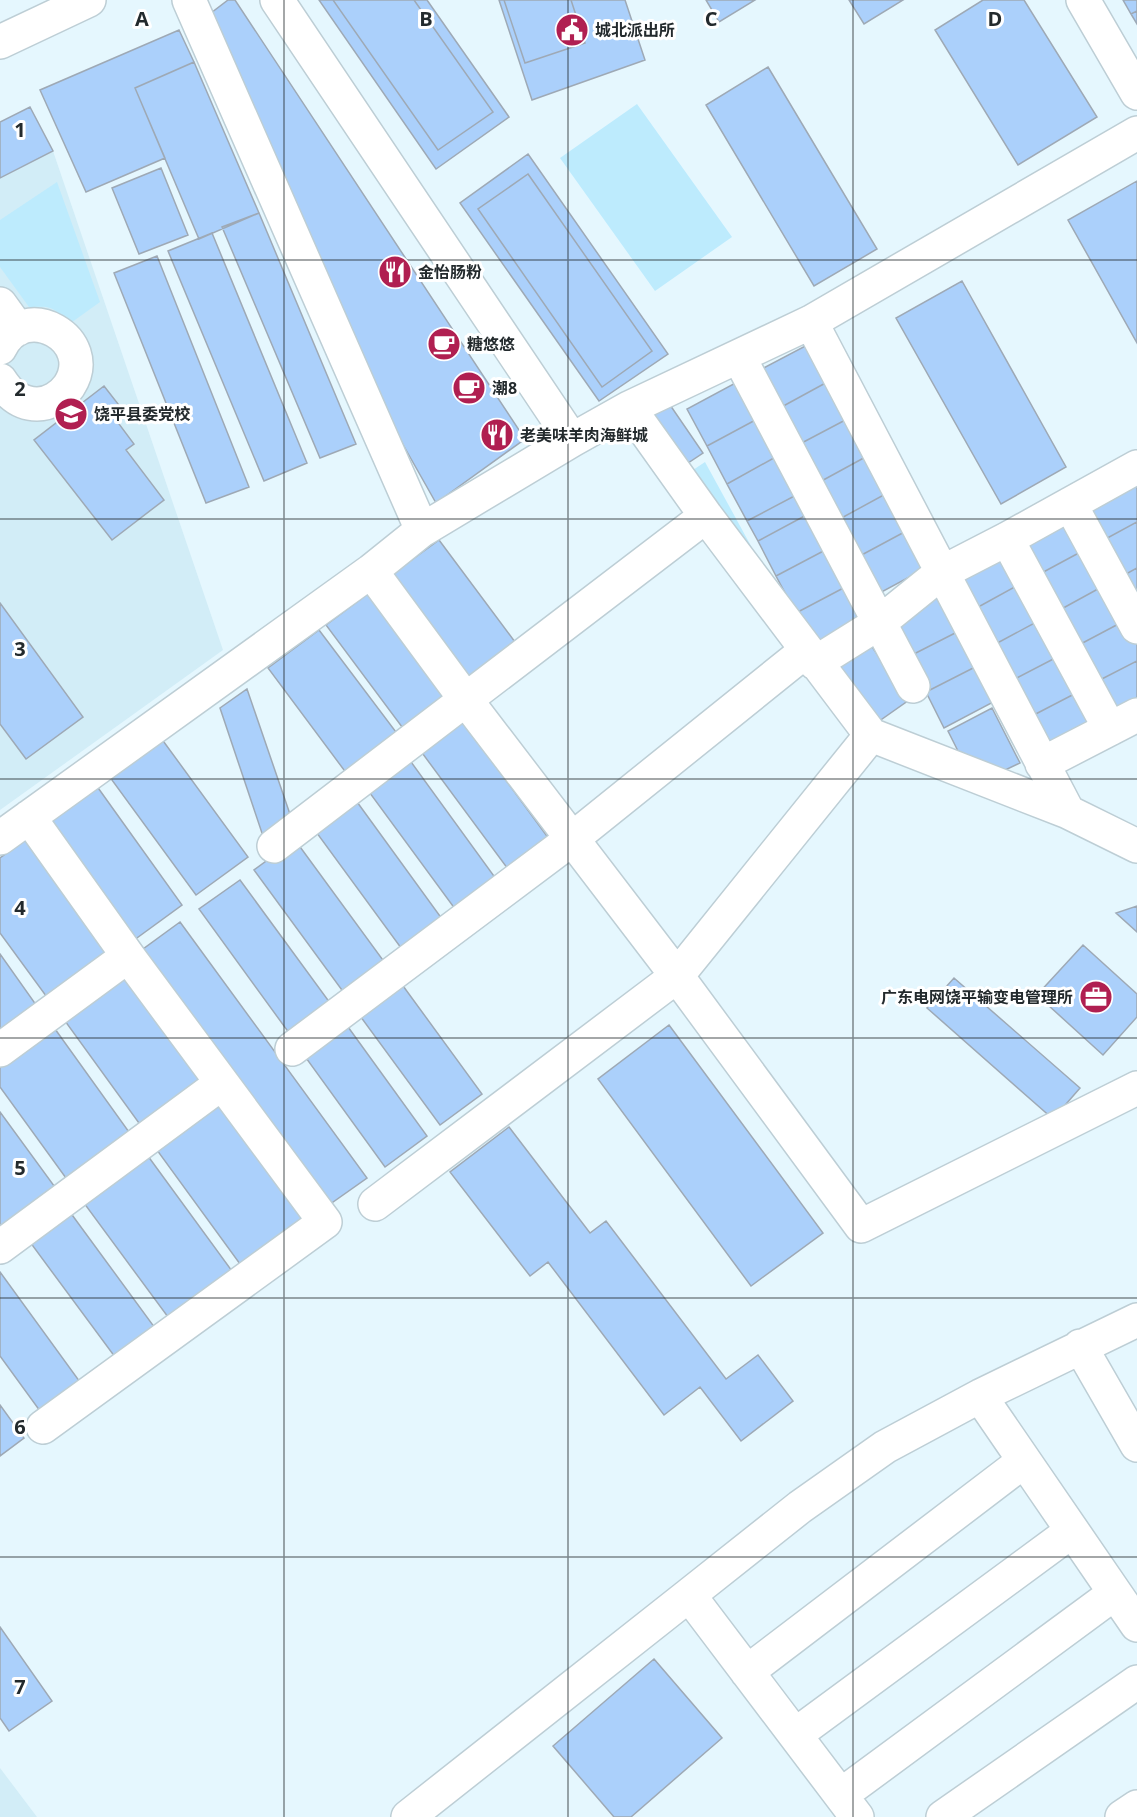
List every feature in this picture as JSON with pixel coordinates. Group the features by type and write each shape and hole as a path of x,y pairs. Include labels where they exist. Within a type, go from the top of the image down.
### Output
{"street":[{"path":"0,42 88,0"},
{"path":"189,0 422,530"},
{"path":"277,0 572,440"},
{"path":"1083,0 1137,93"},
{"path":"0,838 371,571 422,530 629,408 811,322 1137,133"},
{"path":"811,322 1068,812"},
{"path":"2,390 28,403 41,404 53,400 64,392 75,369 72,350 61,333 37,324 6,327"},
{"path":"739,357 913,686"},
{"path":"629,408 706,516 871,735 1068,812 1137,846"},
{"path":"292,1049 811,657 879,623 941,573 1136,471"},
{"path":"1070,504 1137,627"},
{"path":"274,846 706,516"},
{"path":"1006,539 1123,722 1042,764"},
{"path":"371,571 466,700 677,976 861,1226 1136,1090"},
{"path":"375,1204 677,976 871,735"},
{"path":"29,817 128,956 325,1222 43,1427"},
{"path":"0,1050 128,956"},
{"path":"0,1247 222,1083"},
{"path":"408,1817 800,1507 885,1447 980,1396 1137,1320"},
{"path":"1080,1346 1137,1445"},
{"path":"980,1396 1137,1625"},
{"path":"747,1672 1024,1461"},
{"path":"795,1735 1072,1531"},
{"path":"689,1595 849,1806 1115,1593"},
{"path":"943,1817 1137,1682"},
{"path":"1122,1817 1137,1807"}],"shaded area":[{"path":"637,104 732,237 655,291 560,158"},
{"name":"饶平县委党校","path":"53,151 223,650 0,810 0,178"},
{"path":"57,182 100,302 68,325 52,308 29,307 0,267 0,220"},
{"path":"705,462 785,608 687,474"},
{"path":"0,1768 37,1817 0,1817"}],"building":[{"path":"228,0 235,0 525,439 436,503 367,381 211,13"},
{"path":"319,0 427,0 509,117 436,169"},
{"path":"333,0 414,0 493,112 438,150"},
{"name":"城北派出所","path":"499,0 625,0 645,60 532,100"},
{"path":"504,0 571,0 585,43 525,63"},
{"path":"706,0 755,0 719,22"},
{"path":"849,0 903,0 864,24"},
{"path":"983,0 1024,0 1097,117 1018,165 935,30"},
{"path":"1123,0 1137,0 1137,11 1131,14"},
{"path":"1137,11 1137,24 1131,14"},
{"path":"179,30 194,62 135,88 165,158 86,192 40,90"},
{"path":"194,62 259,213 199,239 135,88"},
{"path":"768,67 877,249 814,286 706,105"},
{"path":"30,107 53,151 0,178 0,122"},
{"path":"528,154 668,354 599,401 460,203"},
{"path":"161,168 188,235 139,254 112,188"},
{"path":"528,174 652,351 602,387 478,209"},
{"path":"1137,181 1137,343 1068,220"},
{"path":"259,213 356,444 320,458 222,227"},
{"path":"212,233 307,463 264,481 168,251"},
{"path":"157,256 249,487 206,503 114,273"},
{"path":"962,281 1066,467 1001,504 896,318"},
{"path":"811,343 831,380 776,410 756,372"},
{"path":"741,380 761,417 707,446 687,409"},
{"path":"831,380 851,417 796,446 776,410"},
{"path":"104,386 122,409 113,416 134,444 126,450 164,500 112,540 34,440"},
{"path":"668,402 703,453 682,467 647,417"},
{"path":"761,417 781,454 727,484 707,446"},
{"path":"851,417 871,454 816,484 796,446"},
{"path":"781,454 802,492 747,521 727,484"},
{"path":"871,454 891,491 836,521 816,484"},
{"path":"1132,478 1137,488 1137,522 1100,542 1081,506"},
{"path":"891,491 910,529 856,558 836,521"},
{"path":"802,492 812,512 758,541 747,521"},
{"path":"812,512 831,547 776,576 758,541"},
{"path":"1069,513 1088,548 1036,576 1017,540"},
{"path":"1137,522 1137,568 1119,578 1100,542"},
{"path":"910,529 930,566 876,595 856,558"},
{"path":"439,540 521,650 471,688 387,578"},
{"path":"831,547 851,584 796,613 776,576"},
{"path":"1003,547 1022,583 971,611 952,575"},
{"path":"1088,548 1107,584 1056,612 1036,576"},
{"path":"1137,568 1137,613 1119,578"},
{"path":"1022,583 1042,619 990,647 971,611"},
{"path":"851,584 870,620 816,649 796,613"},
{"path":"1107,584 1126,620 1075,647 1056,612"},
{"path":"377,587 459,698 408,735 326,625"},
{"path":"945,594 963,629 908,657 890,622"},
{"path":"0,603 83,717 26,759 0,724"},
{"path":"1042,619 1061,655 1009,682 990,647"},
{"path":"1126,620 1137,640 1137,661 1094,683 1075,647"},
{"path":"963,629 981,664 926,692 908,657"},
{"path":"319,630 402,740 350,778 268,668"},
{"path":"868,641 909,700 875,724 833,665"},
{"path":"1061,655 1080,691 1028,718 1009,682"},
{"path":"1137,661 1137,706 1113,719 1094,683"},
{"path":"981,664 999,699 944,728 926,692"},
{"path":"247,689 292,820 265,842 220,708"},
{"path":"1080,691 1099,727 1047,754 1028,718"},
{"path":"992,708 1020,763 999,773 958,751 948,731"},
{"path":"459,716 552,843 511,873 417,746"},
{"path":"161,738 248,857 196,895 109,776"},
{"path":"406,755 499,883 458,913 364,785"},
{"path":"96,785 182,905 130,943 44,823"},
{"path":"352,795 445,923 404,952 311,825"},
{"path":"28,838 112,954 49,1000 0,933 0,858"},
{"path":"295,840 388,967 347,997 254,870"},
{"path":"240,880 333,1007 292,1037 199,909"},
{"path":"1137,906 1137,932 1116,913"},
{"path":"180,922 367,1178 326,1207 139,952"},
{"path":"1083,945 1137,994 1137,1017 1103,1055 1037,995"},
{"path":"0,954 39,1009 0,1037"},
{"path":"123,968 207,1084 144,1130 60,1014"},
{"path":"954,978 1080,1088 1053,1119 927,1008"},
{"path":"398,979 482,1094 440,1125 355,1009"},
{"path":"343,1020 427,1136 385,1167 301,1051"},
{"path":"50,1022 134,1139 71,1185 0,1087 0,1059"},
{"path":"669,1025 823,1233 751,1286 598,1079"},
{"path":"218,1099 304,1217 240,1264 154,1146"},
{"path":"0,1112 60,1194 0,1237"},
{"path":"509,1127 590,1233 606,1221 726,1379 758,1355 793,1401 741,1441 700,1387 664,1415 548,1262 530,1276 450,1172"},
{"path":"145,1152 232,1271 168,1317 81,1199"},
{"path":"67,1208 155,1328 115,1357 27,1238"},
{"path":"0,1272 80,1382 40,1411 0,1356"},
{"path":"0,1405 24,1438 0,1456"},
{"path":"0,1627 52,1701 9,1731 0,1718"},
{"path":"654,1659 722,1738 631,1817 614,1817 553,1746"}],"place":[{"name":"城北派出所","path":"572,30"},
{"name":"金怡肠粉","path":"395,272"},
{"name":"糖悠悠","path":"444,344"},
{"name":"潮8","path":"469,388"},
{"name":"饶平县委党校","path":"71,414"},
{"name":"老美味羊肉海鲜城","path":"497,435"},
{"name":"广东电网饶平输变电管理所","path":"1096,997"}]}
